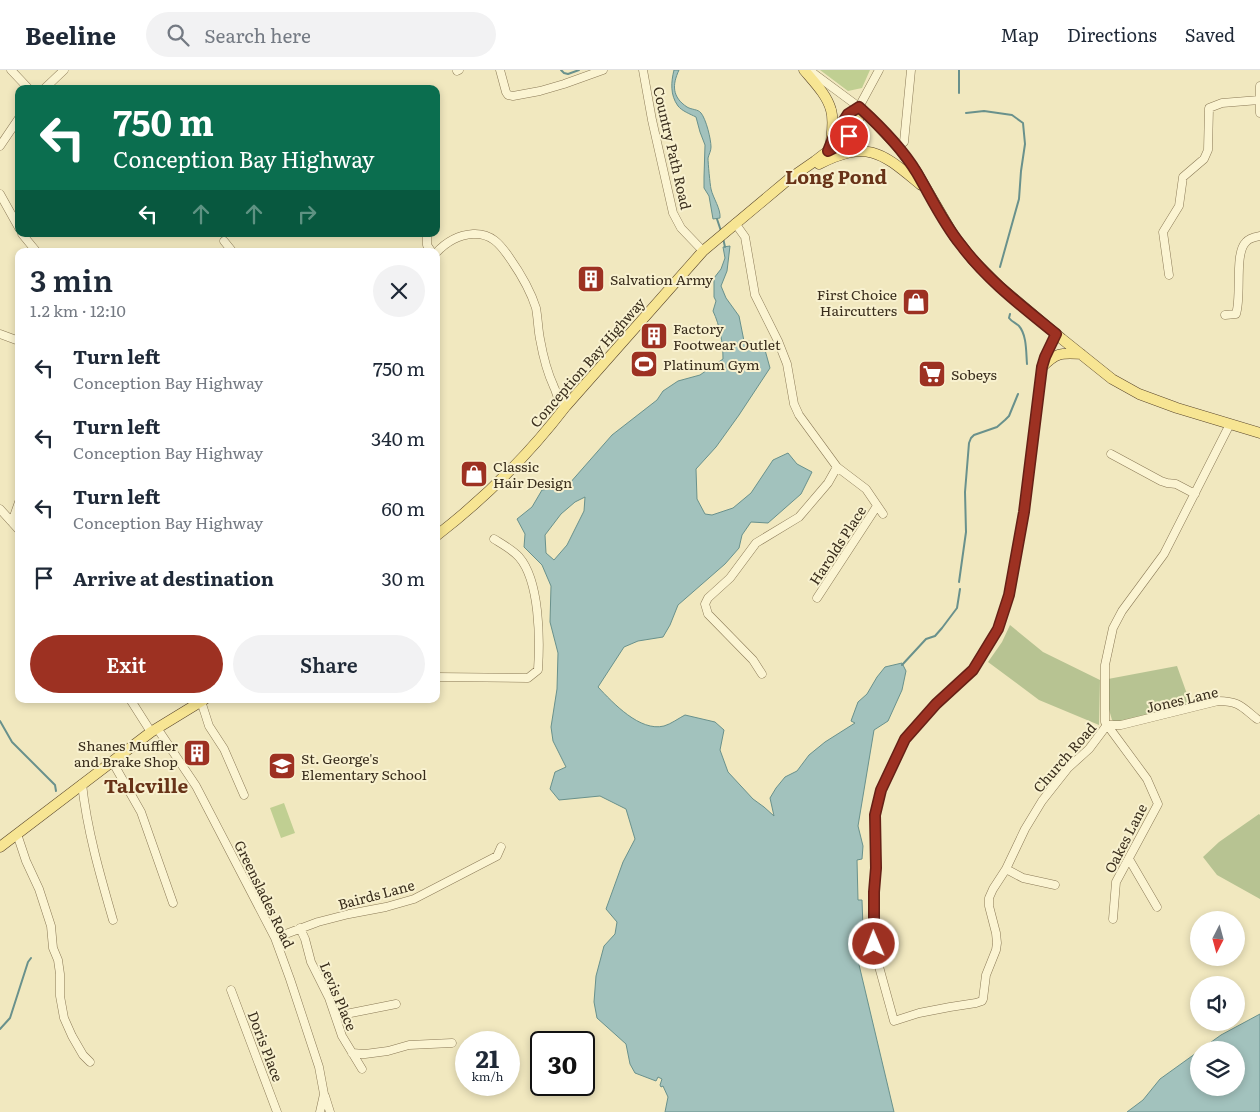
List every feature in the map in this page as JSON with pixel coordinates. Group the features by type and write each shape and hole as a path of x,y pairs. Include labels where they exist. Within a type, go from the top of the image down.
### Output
{"main road":[{"path":"804,70 822,92 832,111 830,146"},
{"name":"Conception Bay Highway","path":"440,533 503,477 703,251 830,146 848,114 859,107"},
{"path":"859,107 898,148 916,171 954,236 973,260 999,286 1056,334 1112,379 1139,394 1177,408 1260,433"},
{"path":"795,176 837,156 858,151 878,154 891,161 926,189"},
{"path":"1042,367 1056,355 1066,353 1081,354"},
{"path":"0,846 163,723 198,703"}],"street":[{"path":"11,70 25,85"},
{"path":"48,85 64,70"},
{"path":"500,70 506,92 512,96 548,89 603,70"},
{"name":"Country Path Road","path":"643,70 673,213 681,228 703,251"},
{"path":"809,70 859,107 879,70"},
{"path":"898,148 904,142 911,70"},
{"path":"1260,86 1260,113"},
{"path":"1169,275 1163,232 1178,206 1183,177 1204,159 1208,150 1209,108 1222,103 1259,100"},
{"path":"0,146 15,124"},
{"path":"0,194 15,221"},
{"path":"734,225 745,237 755,295 778,341 786,364 794,404 799,415 837,467 866,489 883,514"},
{"path":"440,249 458,236 475,234 483,234 490,237 502,246 525,280 531,293 547,370 560,401 566,406"},
{"path":"1226,315 1236,314 1238,306 1242,246 1248,240 1260,236"},
{"path":"24,237 34,248"},
{"path":"224,241 230,248"},
{"path":"0,334 15,340"},
{"path":"1042,367 1056,334"},
{"name":"Church Road","path":"1042,367 1024,512 1009,595 998,629 973,670 936,704 905,739 881,790 875,815 874,944 894,1021 935,1010 982,1001 986,975 997,943 988,901 993,889 1006,869 1025,829 1042,800 1068,768 1089,749 1107,725 1105,722 1105,665 1113,628 1122,611 1164,554 1230,424"},
{"path":"1111,454 1156,478 1167,483 1176,484 1195,494"},
{"path":"762,674 753,660 708,614 705,604 708,598 730,578 756,543 799,517 828,483 837,467"},
{"name":"Harolds Place","path":"818,598 877,506"},
{"path":"3,512 15,525"},
{"path":"0,523 3,512"},
{"path":"12,522 15,513"},
{"path":"440,677 528,678 538,670 540,644 535,594 528,572 519,557 494,539"},
{"name":"Jones Lane","path":"1107,725 1121,726 1218,701 1230,701 1257,718"},
{"name":"Greenslades Road","path":"133,703 196,786 275,938 319,1068 324,1094 320,1112"},
{"path":"204,703 209,726 224,749 244,795"},
{"name":"Oakes Lane","path":"1107,725 1147,779 1158,804 1116,882 1113,918"},
{"path":"112,761 141,812 173,903"},
{"path":"82,784 97,862 113,920"},
{"path":"17,834 51,926 53,948 58,960 60,974 60,996 64,1018 83,1055 90,1062"},
{"name":"Bairds Lane","path":"275,938 300,928 349,914 414,899 497,856 502,846"},
{"path":"1128,859 1158,907"},
{"path":"1006,869 1024,878 1055,885"},
{"name":"Levis Place","path":"300,928 311,962 329,998 342,1036 362,1069"},
{"name":"Doris Place","path":"231,990 277,1112"},
{"path":"336,1016 396,1004"},
{"path":"352,1053 365,1054 388,1051 409,1045 452,1043"},
{"path":"324,1094 330,1112"}],"green space":[{"path":"820,70 870,70 862,88 848,91"},
{"path":"1010,625 1043,652 1100,680 1099,725 1039,700 988,662 1002,642"},
{"path":"1177,666 1189,705 1124,721 1115,722 1112,720 1108,706 1108,679"},
{"path":"284,803 295,833 281,838 270,808"},
{"path":"1259,814 1260,899 1217,875 1203,857 1219,842"}],"water":[{"path":"674,70 679,70 674,86 678,99 687,107 700,112 706,124 711,143 708,158 711,186 720,218 713,219 709,196 704,188 705,145 696,117 680,108 675,102 672,93"},
{"path":"730,246 727,271 721,286 726,298 739,316 744,341 759,342 765,350 770,368 716,447 696,469 697,499 705,514 712,515 733,508 751,493 773,460 788,453 797,464 812,472 801,494 768,523 751,522 742,535 739,548 725,564 678,605 663,637 638,641 624,647 598,687 628,715 646,725 664,726 685,715 715,722 724,730 720,750 728,772 753,799 774,816 770,798 785,777 797,771 809,755 825,742 855,723 851,721 858,702 867,694 877,677 885,667 902,663 906,671 902,690 888,721 874,730 858,826 863,846 862,859 857,860 858,900 862,900 863,927 859,928 859,935 864,935 863,949 856,952 894,1112 665,1112 668,1097 663,1086 661,1087 660,1085 662,1079 658,1077 656,1081 635,1073 630,1064 626,1044 597,1018 594,1002 596,976 604,946 615,934 617,922 606,909 623,862 635,839 626,809 600,796 559,800 550,789 555,772 566,767 553,741 551,727 557,689 558,653 550,622 551,586 542,565 524,547 525,534 517,519 532,507 542,490 569,484 612,435 657,400 663,391 678,381 700,375 723,359 721,335 713,311 716,301 714,297 714,278 721,269 725,258 723,247","holes":["585,497 584,511 567,545 554,560 546,553 545,535 561,514 575,502"]},
{"path":"1260,1014 1260,1112 1127,1112 1143,1100 1160,1079 1190,1057 1190,1096 1245,1096 1245,1041 1213,1041 1228,1031 1245,1031 1245,1022"}],"waterway":[{"path":"561,70 568,74 579,70"},
{"path":"959,70 959,93"},
{"path":"966,113 984,111 1012,115 1023,123 1025,144 1019,199 1000,267"},
{"path":"717,219 721,231"},
{"path":"723,238 725,247"},
{"path":"1010,314 1009,318 1011,321 1022,330 1026,344 1027,364"},
{"path":"959,582 966,532 965,492 969,443 974,435 997,427 1009,416 1018,394"},
{"path":"902,665 926,639 935,636 942,628 957,608 960,589"},
{"path":"0,721 12,742 55,785 56,791"},
{"path":"0,1029 10,1018 28,962 31,958"}],"place":[{"name":"Salvation Army","path":"591,279"},
{"name":"First Choice Haircutters","path":"916,302"},
{"name":"Factory Footwear Outlet","path":"654,336"},
{"name":"Platinum Gym","path":"644,364"},
{"name":"Sobeys","path":"932,374"},
{"name":"Classic Hair Design","path":"474,474"},
{"name":"Shanes Muffler and Brake Shop","path":"197,753"},
{"name":"St. George's Elementary School","path":"282,766"}],"district":[{"name":"Long Pond","path":"836,176"},
{"name":"Talcville","path":"146,785"}],"route":[{"path":"849,136 840,145 828,151 834,136 848,114 859,107 898,148 916,171 954,236 973,260 1019,304 1056,334 1042,367 1024,512 1009,595 998,629 973,670 936,704 905,739 881,790 875,815 874,944"}]}
